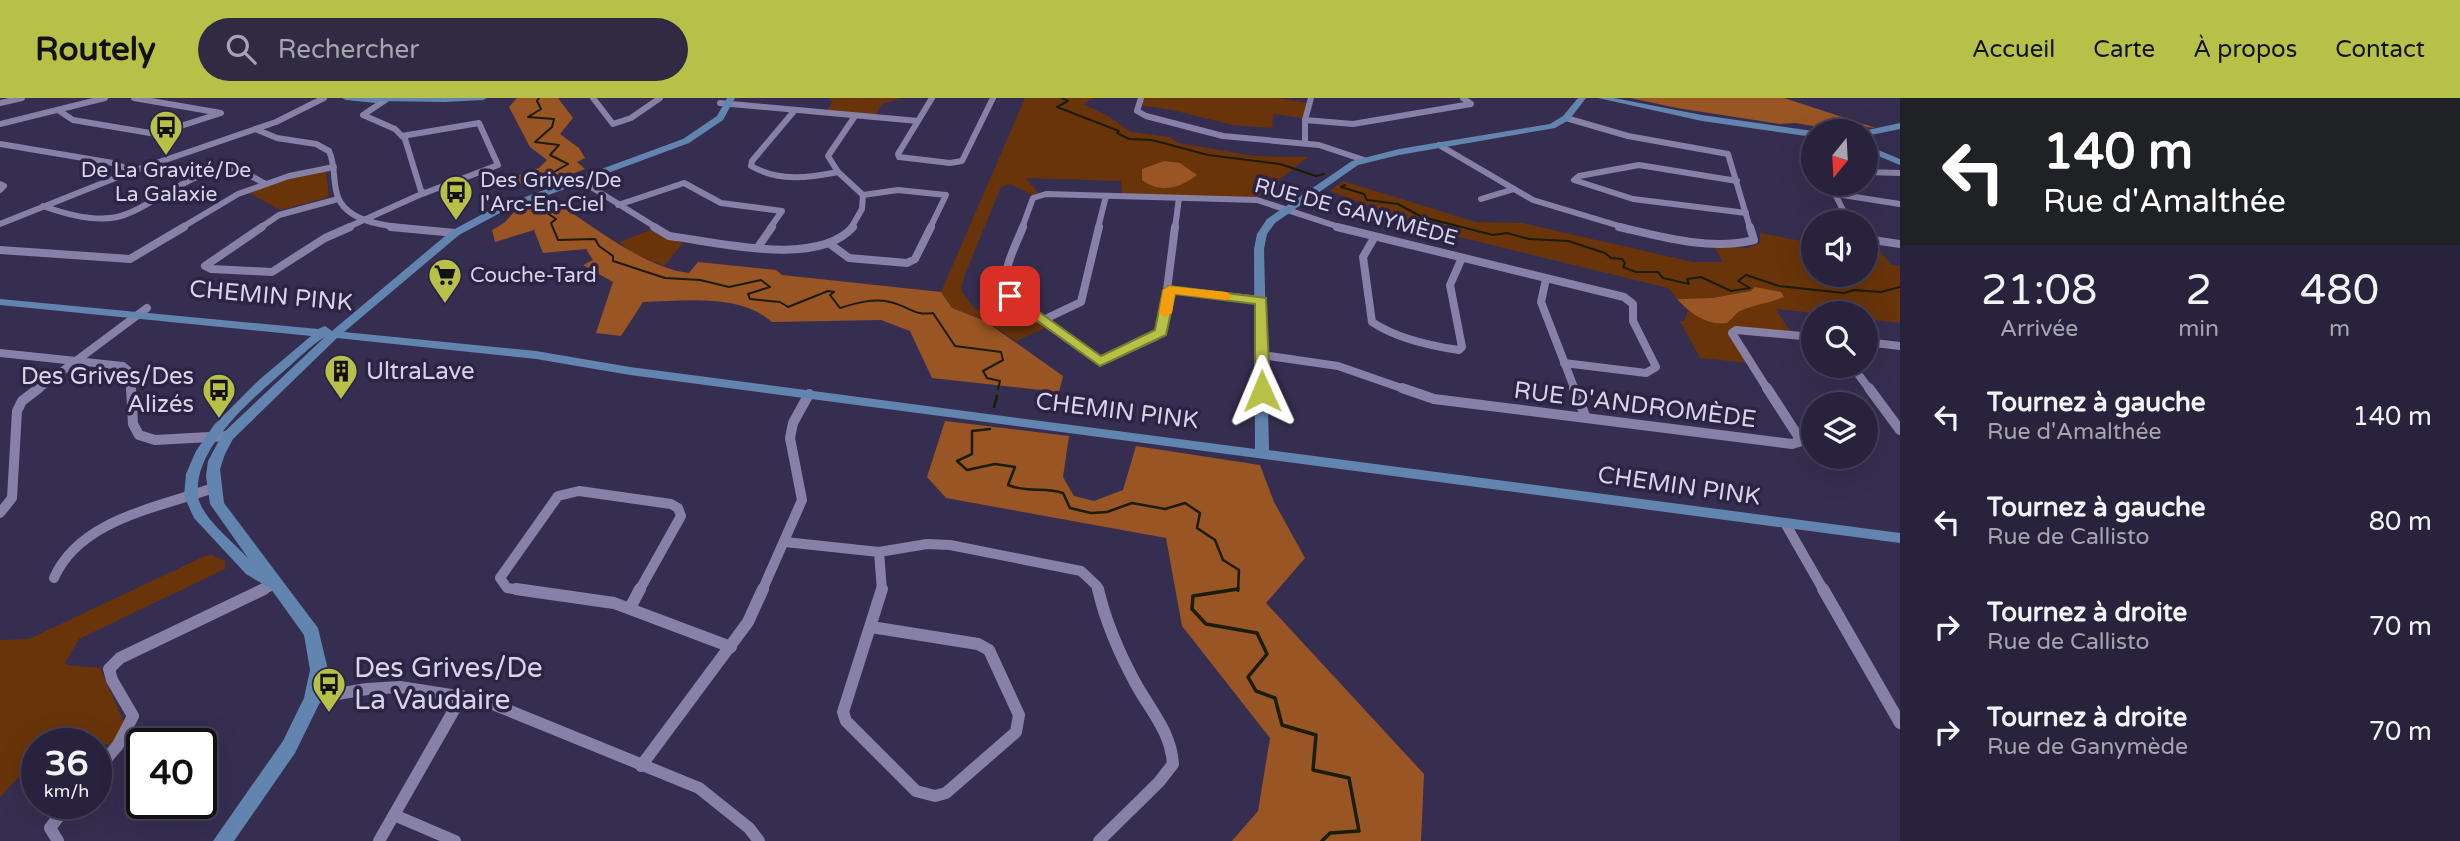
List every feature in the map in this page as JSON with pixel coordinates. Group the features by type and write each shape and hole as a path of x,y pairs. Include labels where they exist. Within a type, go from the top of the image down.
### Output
{"street":[{"path":"0,103 22,98"},
{"path":"0,124 105,98"},
{"path":"58,110 73,120 156,134 221,113 134,98"},
{"path":"0,224 133,171 297,113 324,98"},
{"path":"346,98 482,98"},
{"path":"368,98 386,100"},
{"path":"593,98 612,124 631,118 660,98"},
{"path":"932,98 898,154 899,157 958,162 964,159 993,98"},
{"path":"1141,98 1137,111 1146,117 1223,136 1305,143 1340,150 1364,159"},
{"path":"1305,143 1305,120 1311,98"},
{"path":"1305,120 1358,124 1471,104 1463,98"},
{"path":"1262,453 1260,239 1267,225 1345,168 1364,159 1548,127 1566,118 1574,102 1582,98"},
{"path":"1602,98 1702,118 1801,132"},
{"path":"1616,98 1699,114 1801,128"},
{"path":"386,100 363,115 395,129 402,136 425,193"},
{"path":"275,584 258,578 210,528 191,497 192,473 199,454 233,411 449,232 578,178 686,141 712,125 726,101 918,121"},
{"path":"795,110 752,161 751,166 769,175 799,178 838,172"},
{"path":"578,178 669,236 799,251 830,244 845,235 863,209 863,195 838,172 828,156 855,116"},
{"path":"1439,145 1540,203 1609,225 1695,240 1738,244 1752,242 1752,230 1728,154 1628,136 1566,118"},
{"path":"338,199 279,215 205,266 211,269 260,274 272,272 318,241 425,193 491,169 498,163 479,123 402,136"},
{"path":"1878,136 1900,126"},
{"path":"255,129 277,138 321,146 331,154 338,199 348,211 366,220 449,232"},
{"path":"1878,138 1900,132"},
{"path":"0,144 113,163 133,171"},
{"path":"1878,148 1900,162"},
{"path":"1737,181 1635,165 1579,176 1574,180 1633,199 1746,213"},
{"path":"0,250 130,259 229,199 266,184 334,167"},
{"path":"43,206 69,215 114,218 131,213 181,184 218,171 237,170 266,184"},
{"path":"1878,172 1900,173"},
{"path":"618,205 684,183 721,203 782,211 758,247"},
{"path":"0,184 4,186 0,190"},
{"path":"1480,199 1514,189"},
{"path":"830,244 849,258 897,264 911,262 946,195 898,190 863,195"},
{"name":"RUE DE GANYMÈDE","path":"1169,290 1161,332 1100,362 1010,296 1003,284 1032,198 1043,194 1250,199 1374,238 1617,295 1631,302 1633,321 1656,367 1646,373 1564,363"},
{"path":"1043,320 1081,302 1106,196"},
{"path":"1849,196 1900,204"},
{"path":"1180,198 1169,290 1261,300"},
{"path":"1374,238 1363,257 1372,321 1381,328 1445,349 1459,350 1462,346 1450,285 1461,260"},
{"path":"1878,241 1900,244"},
{"path":"1546,279 1541,302 1586,418"},
{"name":"CHEMIN PINK","path":"0,294 142,312"},
{"name":"CHEMIN PINK","path":"0,302 459,338 536,355 638,372 1900,538"},
{"path":"0,513 12,498 19,406 26,396 142,312"},
{"path":"223,841 289,747 313,698 319,670 316,641 217,504 211,480 214,458 228,436 333,329"},
{"name":"RUE D'ANDROMÈDE","path":"1262,355 1338,366 1434,399 1792,444 1800,442 1732,333 1736,330 1748,330 1801,336"},
{"path":"1878,343 1900,346"},
{"path":"0,353 115,365 128,369 131,377 134,428 139,435 155,440 228,436"},
{"path":"1861,378 1900,430"},
{"path":"641,766 748,622 785,542 802,500 790,438 793,424 809,394"},
{"path":"54,578 64,559 94,532 116,521 213,488"},
{"path":"630,608 681,516 678,508 670,504 579,491 558,496 500,578 507,588 630,608 730,647"},
{"path":"1785,523 1900,723"},
{"path":"785,542 879,552 927,544 950,545 1081,571 1097,586 1105,621 1136,684 1172,744 1173,764 1159,782 1099,841"},
{"path":"871,627 978,644 989,650 1019,715 1016,732 946,793 934,796 916,791 846,721 843,712 882,590 879,552"},
{"path":"112,751 123,738 133,716 112,680 109,669 137,648 275,584"},
{"path":"313,698 386,687 412,687 502,707 699,789 749,828 759,841"},
{"path":"379,841 462,696"},
{"path":"394,814 455,841"},
{"path":"56,819 50,828 58,841"}],"shaded area":[{"path":"517,98 558,98 573,118 560,134 579,148 585,158 577,162 585,169 530,190 512,178 539,168 547,160 530,147 509,107"},
{"path":"828,98 901,98 882,104 875,116 826,111 833,101"},
{"path":"1025,98 1094,98 1083,104 1108,116 1131,132 1170,137 1178,143 1254,156 1308,157 1255,199 1122,195 1121,181 1026,178 1038,193 1033,195 1010,184 1001,187 964,277 961,291 976,310 1008,301 1045,328 1016,341 985,321 952,308 941,292"},
{"path":"1141,98 1278,98 1308,103 1303,118 1273,114 1272,128 1233,125 1139,105"},
{"path":"1630,98 1784,98 1848,119 1801,119 1801,124 1780,124"},
{"path":"1164,161 1180,163 1197,175 1170,188 1156,187 1142,180 1142,169"},
{"path":"326,172 329,195 325,198 280,210 248,192 279,180"},
{"path":"1343,181 1476,222 1522,223 1693,262 1723,262 1714,246 1748,248 1760,243 1760,233 1801,241 1801,287 1878,287 1878,248 1891,265 1900,266 1900,323 1878,320 1878,301 1801,301 1801,312 1776,309 1792,334 1734,331 1750,363 1700,358 1680,321 1684,321 1688,311 1683,301 1783,299 1755,287 1751,291 1712,298 1677,299 1668,288 1369,215 1375,208 1330,191"},
{"path":"548,197 635,253 671,269 689,273 698,262 776,270 782,275 941,292 952,308 985,321 1063,376 1059,392 932,378 910,331 881,320 772,322 744,306 727,303 693,300 643,302 621,336 596,333 613,282 583,265 593,260 586,249 543,253 534,230 495,242 492,230 504,223 518,208"},
{"path":"650,230 664,238 683,243 664,266 631,252 620,242"},
{"path":"1755,287 1781,292 1784,297 1740,311 1727,323 1699,317 1677,299 1712,298 1751,291"},
{"path":"945,421 1069,436 1063,477 1074,496 1094,501 1123,490 1136,446 1260,465 1274,502 1305,558 1266,603 1424,774 1421,841 1232,841 1258,811 1270,738 1182,626 1166,538 946,498 927,477"},
{"path":"212,555 225,561 225,569 79,639 65,663 100,668 123,720 123,729 112,744 112,728 21,728 21,774 0,797 0,640 29,639"}],"waterway":[{"path":"539,98 537,101 541,109 528,117 554,119 552,127 535,142 559,145 550,155 568,164 540,180"},
{"path":"1062,98 1068,101 1057,107 1119,131 1117,133 1129,139 1152,140 1208,155 1280,164 1316,176 1324,174"},
{"path":"1345,185 1341,187 1364,194 1367,200 1398,204 1422,217 1493,235 1507,233 1529,239 1568,241 1605,253 1611,258 1622,259 1625,263 1623,267 1636,272 1658,272 1663,278 1689,284 1687,279 1701,277 1731,291 1750,288 1738,281 1746,275 1779,286 1844,293 1854,290 1881,292 1900,287"},
{"path":"538,207 556,219 551,223 558,240 595,239 599,246 613,256 613,261 665,278 700,280 729,287 761,280 770,287 748,294 750,299 780,302 788,307 828,291 834,292 830,295 840,308 858,303 884,301 916,312 933,313 955,346 1001,352 1003,360 983,371 987,378 1000,381 998,389"},
{"path":"994,407 997,396"},
{"path":"990,429 972,431 972,454 957,461 967,470 995,464 1015,467 1008,485 1063,493 1070,508 1091,513 1107,512 1132,503 1165,509 1185,503 1200,513 1197,528 1215,540 1223,560 1239,570 1238,591"},
{"path":"1238,589 1193,596 1192,609 1206,624 1257,633 1267,654 1248,677 1256,691 1275,698 1282,725 1316,735 1313,770 1349,778 1359,831 1330,833 1322,841"}],"slow traffic":[{"path":"1165,313 1169,290 1226,296"}],"place":[{"name":"De La Gravité/De La Galaxie","path":"166,157"},
{"name":"Des Grives/De l'Arc-En-Ciel","path":"456,222"},
{"name":"Couche-Tard","path":"445,305"},
{"name":"UltraLave","path":"341,401"},
{"name":"Des Grives/Des Alizés","path":"219,420"},
{"name":"Des Grives/De La Vaudaire","path":"329,714"}],"route":[{"path":"1010,296 1100,362 1161,332 1169,290 1261,300 1262,391"}]}
